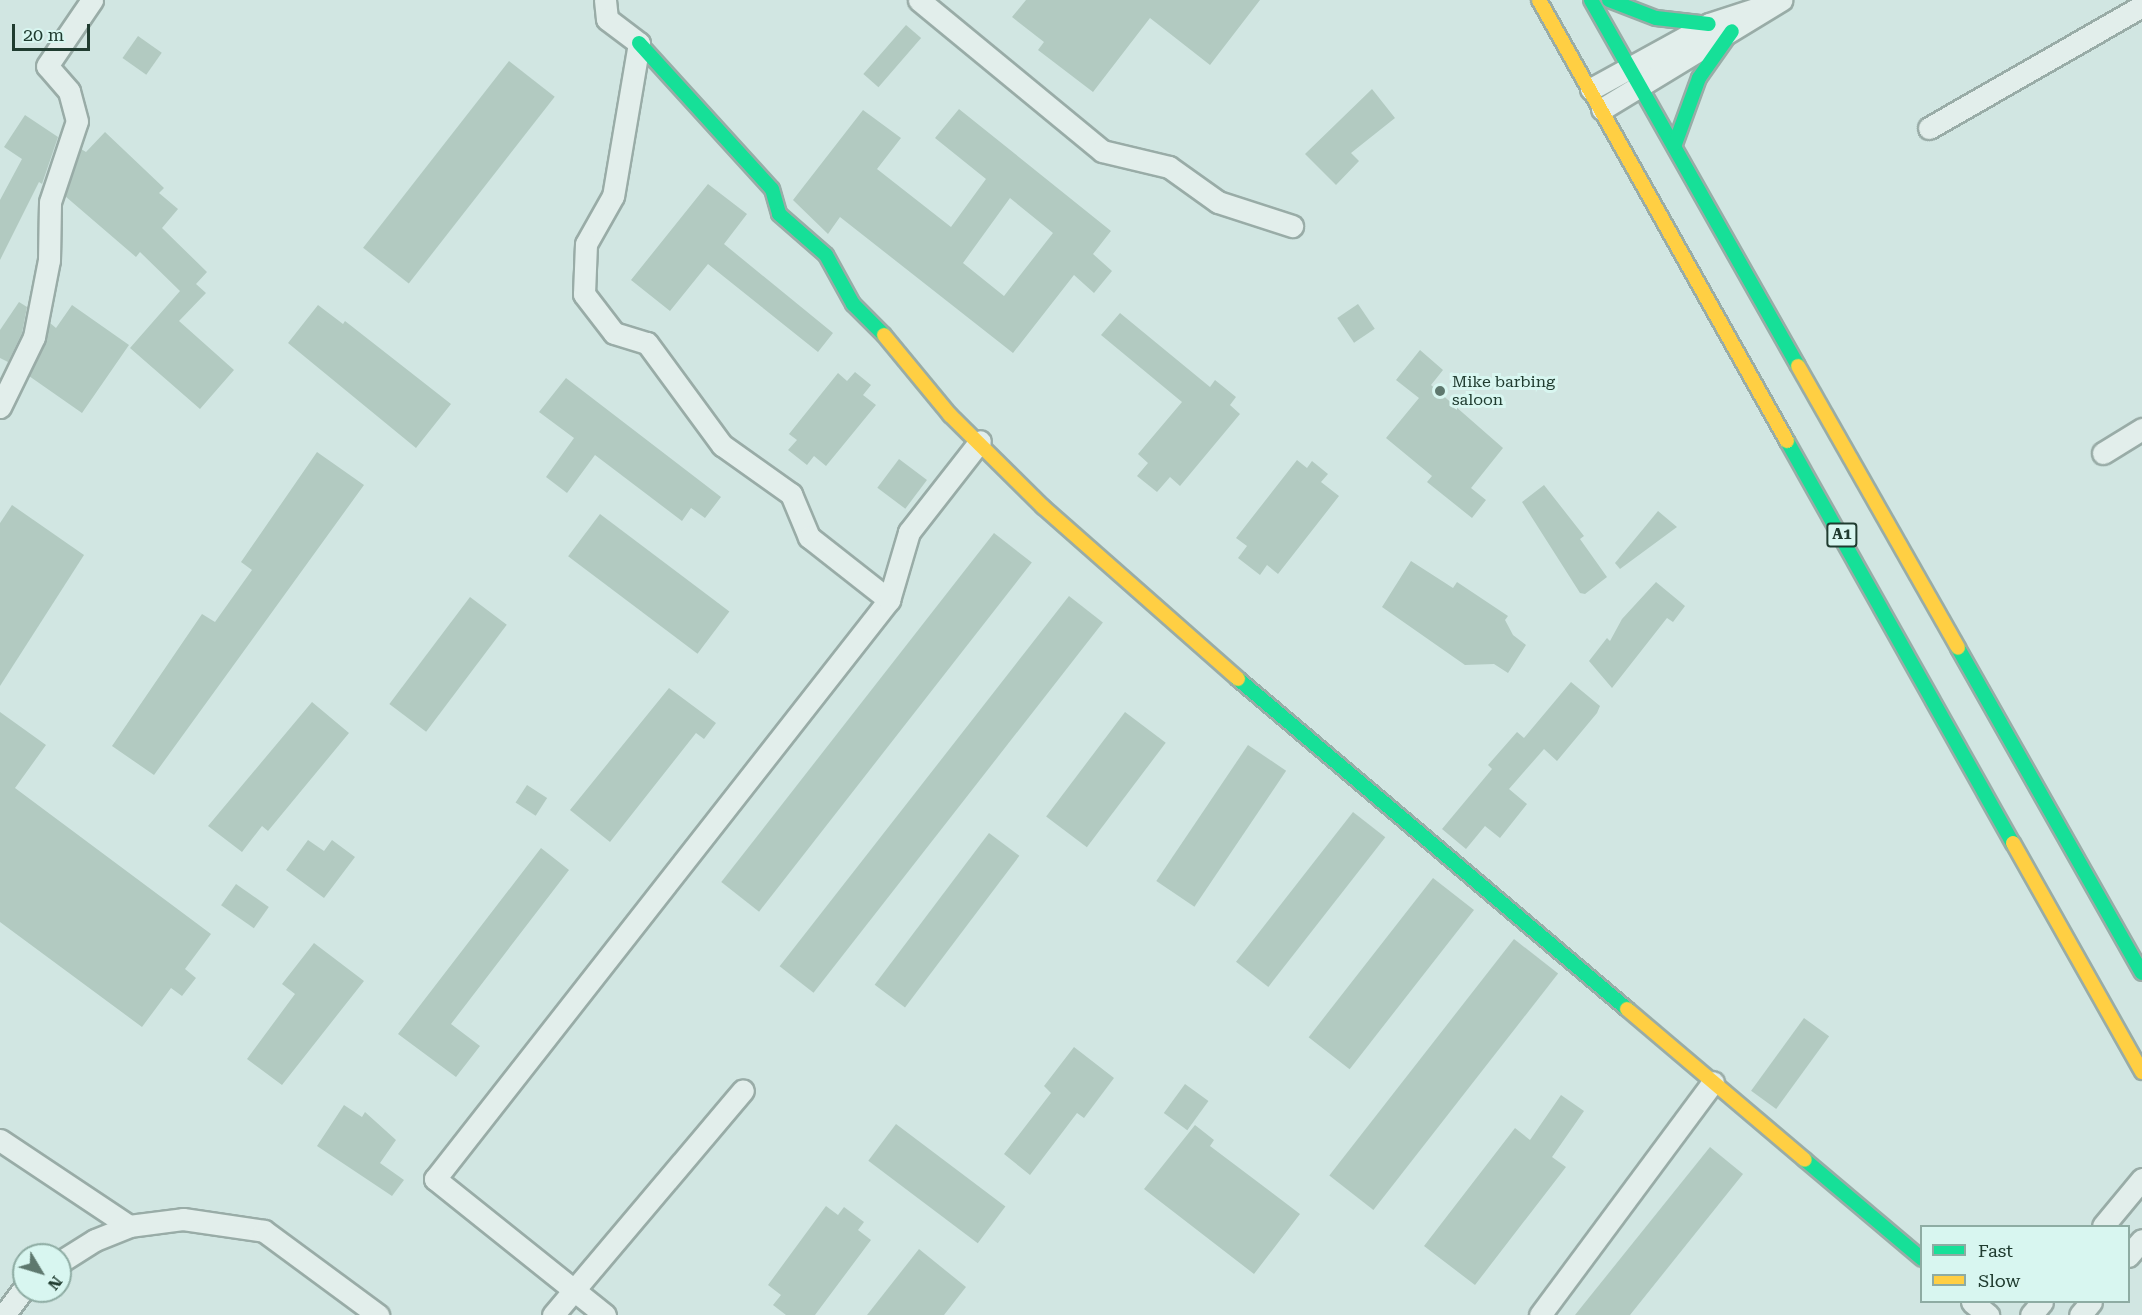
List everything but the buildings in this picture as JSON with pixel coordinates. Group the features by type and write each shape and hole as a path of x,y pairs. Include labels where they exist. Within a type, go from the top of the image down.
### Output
{"main road":[{"name":"A1","path":"1539,0 2142,1072"},
{"name":"A1","path":"1591,0 1675,144 2142,974"},
{"path":"1610,0 1656,18 1709,24"},
{"path":"1675,144 1699,78 1732,32"},
{"path":"639,42 772,189 778,214 826,255 853,304 876,325 950,415 980,441 1043,507 1144,599 1920,1256"}],"street":[{"path":"0,407 34,337 49,260 50,202 77,122 69,91 46,66 92,0"},
{"path":"605,0 607,19 639,42 613,196 586,244 584,294 614,333 647,343 722,445 791,494 809,537 889,600"},
{"path":"919,0 1102,151 1169,167 1218,202 1292,226"},
{"path":"1591,89 1709,24 1777,2"},
{"path":"1602,109 1641,88 1777,2"},
{"path":"1929,128 2142,6"},
{"path":"2103,453 2142,429"},
{"path":"605,1315 435,1179 889,600 909,532 980,441"},
{"path":"1540,1315 1713,1082"},
{"path":"553,1315 744,1090"},
{"path":"0,1140 129,1226"},
{"path":"2105,1225 2142,1179"},
{"path":"72,1254 95,1240 129,1226 183,1219 264,1231 378,1315"},
{"path":"2130,1254 2142,1240"},
{"path":"1973,1303 1988,1315"},
{"path":"2031,1315 2041,1303"},
{"path":"2080,1315 2090,1303"}],"traffic: fast":[{"path":"1591,0 1798,366"},
{"path":"1609,0 1656,18 1709,24"},
{"path":"1675,144 1699,78 1732,31"},
{"path":"639,43 772,189 779,214 826,255 853,304 884,335"},
{"path":"1787,441 2013,843"},
{"path":"1958,648 2142,973"},
{"path":"1238,679 1627,1009"},
{"path":"1805,1160 1920,1257"}],"traffic: slow":[{"path":"1539,0 1787,441"},
{"path":"884,335 950,415 1043,507 1238,679"},
{"path":"1798,366 1958,648"},
{"path":"2013,843 2142,1072"},
{"path":"1627,1009 1805,1160"}],"place":[{"name":"Mike barbing saloon","path":"1440,391"}]}
